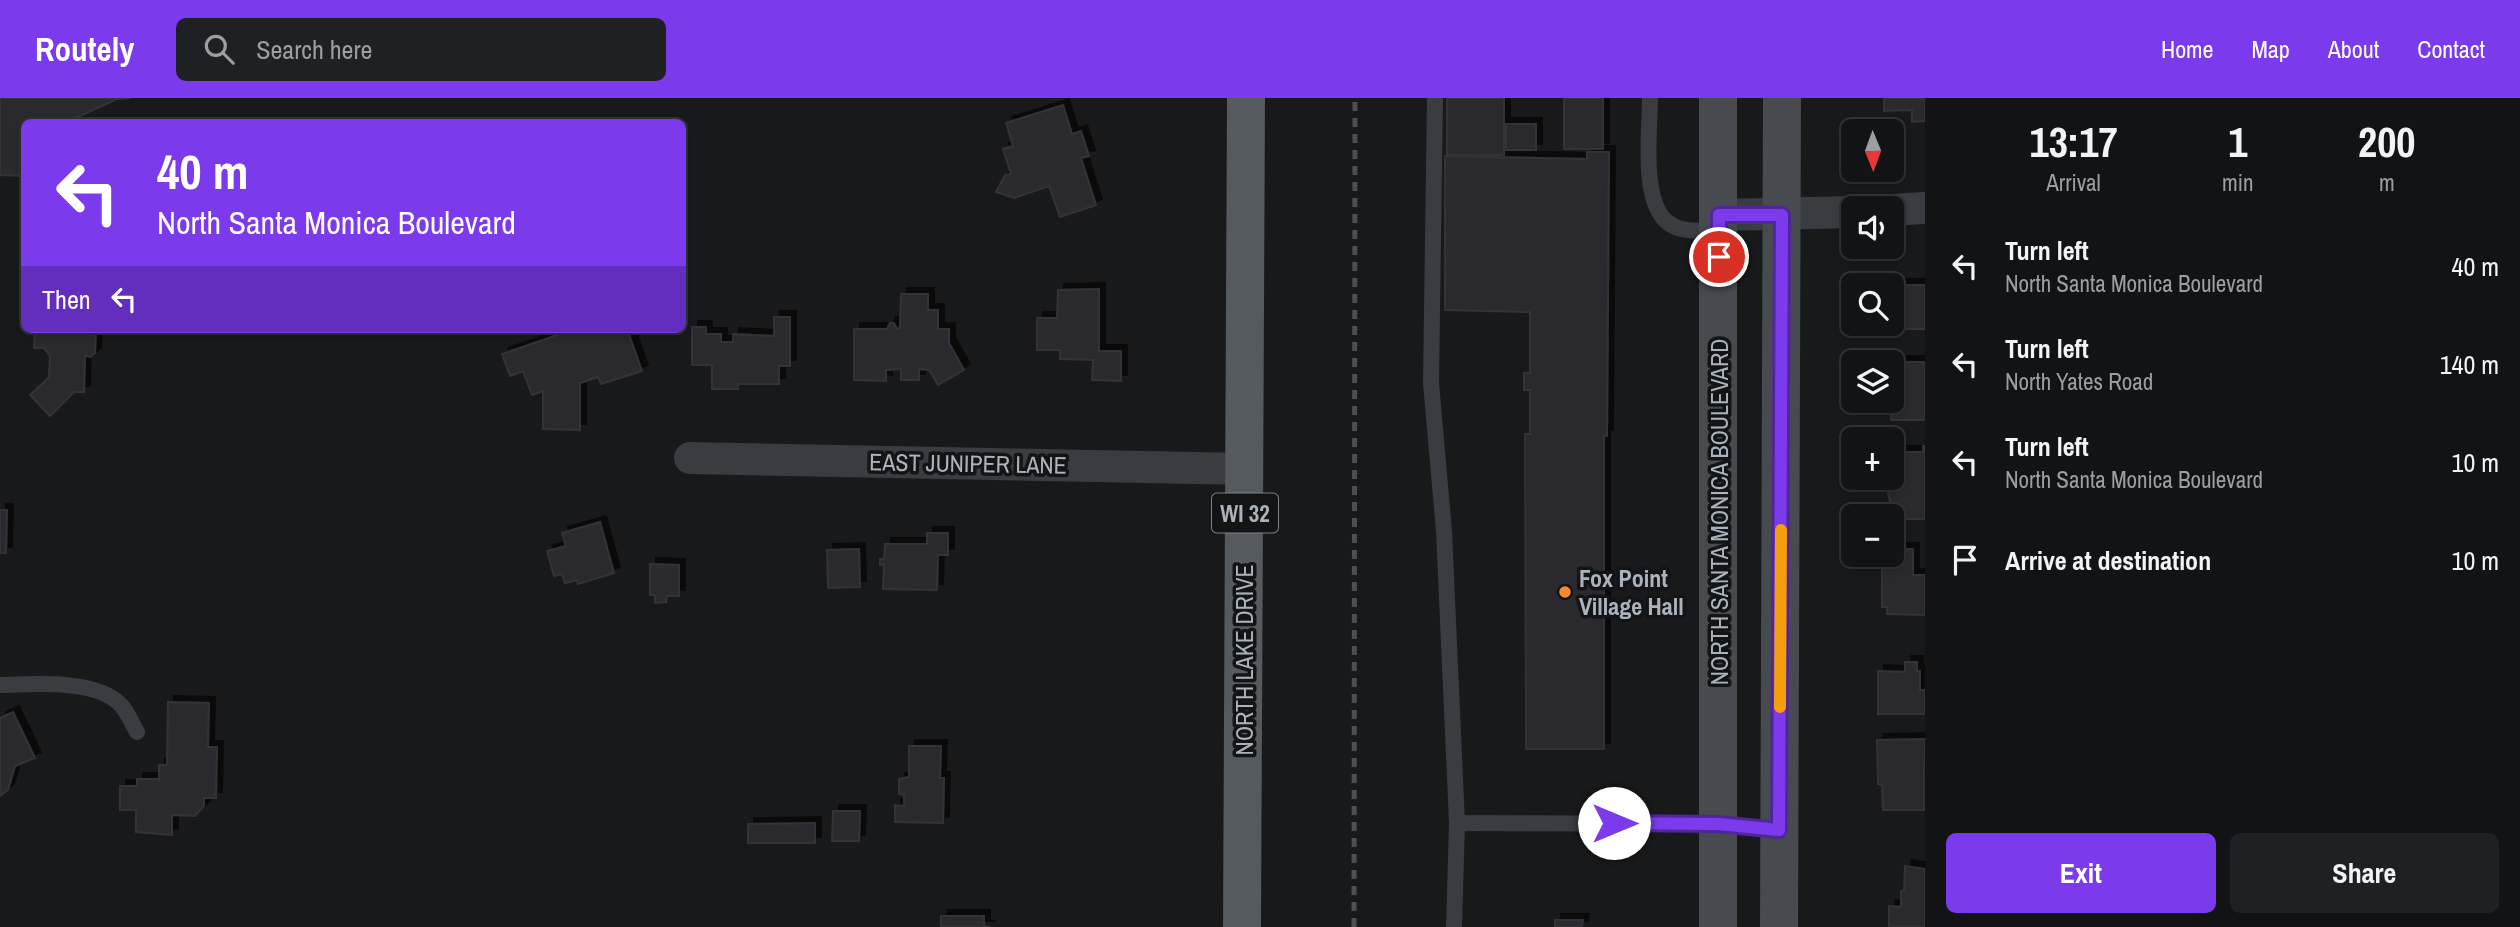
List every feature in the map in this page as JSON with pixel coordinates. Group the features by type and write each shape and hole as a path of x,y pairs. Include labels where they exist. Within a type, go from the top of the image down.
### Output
{"main road":[{"name":"NORTH LAKE DRIVE","path":"1242,927 1246,98"}],"street":[{"name":"NORTH SANTA MONICA BOULEVARD","path":"1718,98 1718,927"},
{"path":"1779,927 1782,98"},
{"path":"1904,209 1925,208"},
{"path":"1719,223 1782,215 1841,213"},
{"name":"EAST JUNIPER LANE","path":"690,458 1245,469"},
{"path":"1718,824 1779,830"}],"lane":[{"path":"1434,98 1431,383 1444,531 1457,822 1454,927"},
{"path":"1650,98 1650,181 1656,206 1667,222 1684,230 1719,223"},
{"path":"0,685 41,684 100,690 121,705 137,732"},
{"path":"1457,822 1718,824"}],"building":[{"path":"0,98 131,98 117,99 74,119 21,119 21,176 0,175"},
{"path":"1447,98 1504,98 1504,155 1447,155"},
{"path":"1564,98 1603,98 1603,149 1564,149"},
{"path":"1884,98 1925,98 1925,121 1912,122 1912,110 1884,111"},
{"path":"1063,105 1072,134 1081,131 1089,156 1081,158 1096,205 1060,217 1049,186 1014,198 996,192 1005,175 1011,174 1003,149 1013,146 1006,123"},
{"path":"1506,124 1536,124 1536,150 1506,150"},
{"name":"Fox Point Village Hall","path":"1587,152 1609,152 1607,436 1604,436 1604,749 1526,749 1525,434 1530,434 1530,390 1524,390 1524,373 1530,373 1530,312 1445,310 1445,156 1587,159"},
{"path":"1904,285 1925,285 1925,329 1904,329"},
{"path":"1099,289 1099,351 1121,351 1121,381 1092,380 1093,360 1060,359 1060,350 1037,350 1037,318 1057,318 1058,290"},
{"path":"901,294 928,294 928,310 938,310 938,329 949,329 949,343 964,370 938,385 929,370 919,369 919,380 901,380 901,369 886,370 886,381 854,380 854,329 887,329 890,323 894,323 897,329 900,328"},
{"path":"774,317 790,317 790,366 779,366 779,384 738,384 738,389 712,389 712,365 692,365 692,327 706,327 706,334 721,334 721,342 733,342 733,334 774,336"},
{"path":"35,333 96,333 95,353 91,357 85,356 84,392 74,392 50,416 30,395 49,377 50,356 44,348 34,348"},
{"path":"563,333 628,333 642,371 601,384 598,377 580,383 580,430 543,429 543,391 532,395 523,371 510,376 502,354"},
{"path":"1904,362 1925,362 1925,420 1891,420 1891,413 1904,413"},
{"path":"1925,446 1925,519 1904,519 1904,504 1891,504 1887,490 1904,490 1904,452 1923,452"},
{"path":"0,510 7,510 6,553 0,553"},
{"path":"600,522 614,573 578,584 577,580 565,583 562,574 554,576 547,551 566,546 562,533"},
{"path":"927,533 948,533 948,555 938,555 937,590 883,589 884,564 880,565 880,559 884,559 885,544 927,544"},
{"path":"859,549 860,587 828,588 827,550"},
{"path":"1904,549 1913,549 1913,575 1925,575 1925,615 1887,614 1887,607 1882,607 1882,567 1904,567"},
{"path":"650,564 679,565 679,596 667,596 666,602 655,603 655,595 650,595"},
{"path":"1905,662 1917,662 1920,690 1925,690 1925,714 1878,714 1878,671 1905,672"},
{"path":"168,702 209,703 208,747 217,747 216,798 204,798 204,806 195,816 172,815 172,835 136,832 136,810 120,810 120,786 137,786 137,779 159,779 159,765 167,765"},
{"path":"13,712 35,758 15,766 8,790 0,796 0,718"},
{"path":"1925,739 1924,810 1883,810 1882,785 1878,784 1877,740"},
{"path":"909,746 941,746 940,778 944,778 943,823 895,822 895,805 904,806 904,795 899,794 899,779 909,777"},
{"path":"833,811 860,811 859,841 832,841"},
{"path":"815,823 815,843 748,843 748,824"},
{"path":"1905,866 1925,869 1925,927 1889,927 1889,906 1901,907"},
{"path":"941,916 984,916 984,926 990,927 941,927"},
{"path":"1555,920 1583,920 1582,927 1555,927"}],"railway":[{"path":"1354,927 1355,98"}],"slow traffic":[{"path":"1780,707 1781,530"}],"place":[{"name":"Fox Point Village Hall","path":"1565,592"}],"route":[{"path":"1614,823 1718,824 1779,830 1782,215 1719,215 1719,257"}]}
